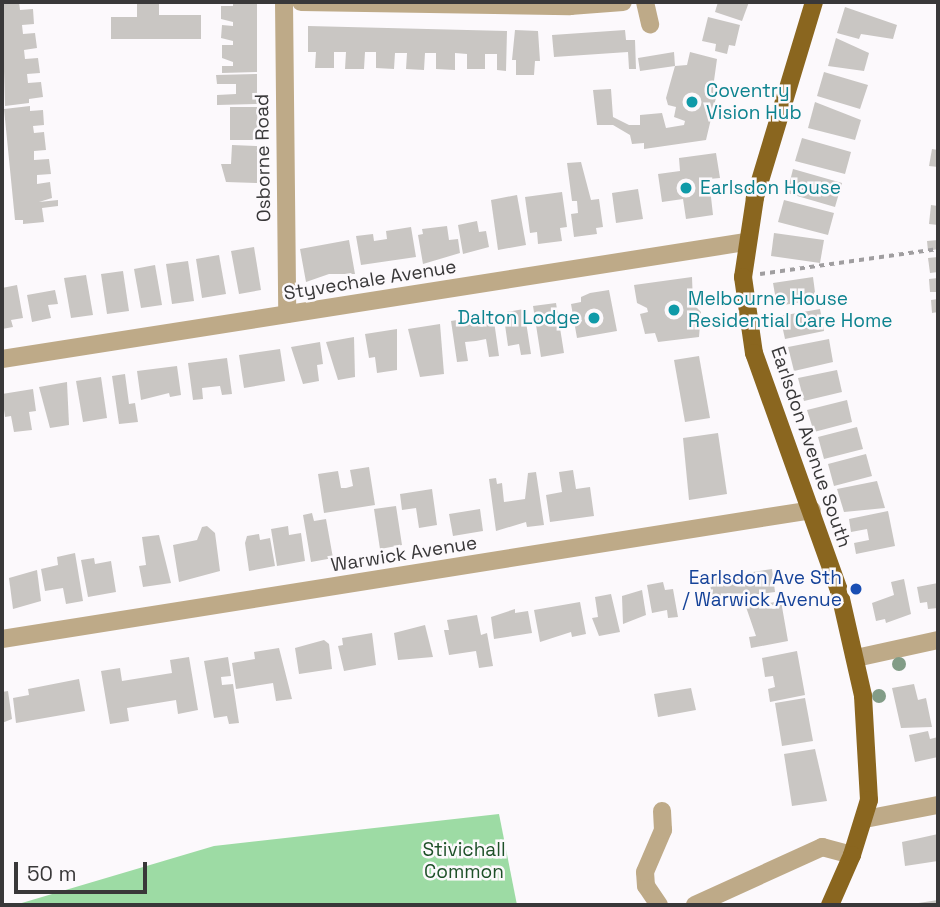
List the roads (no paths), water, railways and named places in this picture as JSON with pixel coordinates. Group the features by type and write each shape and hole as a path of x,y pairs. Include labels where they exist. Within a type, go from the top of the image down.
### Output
{"main road":[{"name":"Earlsdon Avenue South","path":"814,2 746,242 743,277 754,353 812,510 856,658 868,737 866,819 830,905"}],"street":[{"name":"Osborne Road","path":"284,2 287,314"},
{"path":"301,2 570,6 623,2"},
{"path":"645,2 650,24"},
{"name":"Styvechale Avenue","path":"2,359 746,242"},
{"name":"Warwick Avenue","path":"2,639 812,510"},
{"path":"856,658 938,640"},
{"path":"866,819 938,805"},
{"path":"659,905 646,887 645,872 663,830 662,811"},
{"path":"695,905 822,847 852,855"}],"place":[{"name":"Coventry Vision Hub","path":"692,102"},
{"name":"Earlsdon House","path":"686,188"},
{"name":"Melbourne House Residential Care Home","path":"674,310"},
{"name":"Dalton Lodge","path":"594,318"},
{"name":"Earlsdon Ave Sth / Warwick Avenue","path":"856,589"}],"park label":[{"name":"Stivichall Common","path":"464,861"}]}
